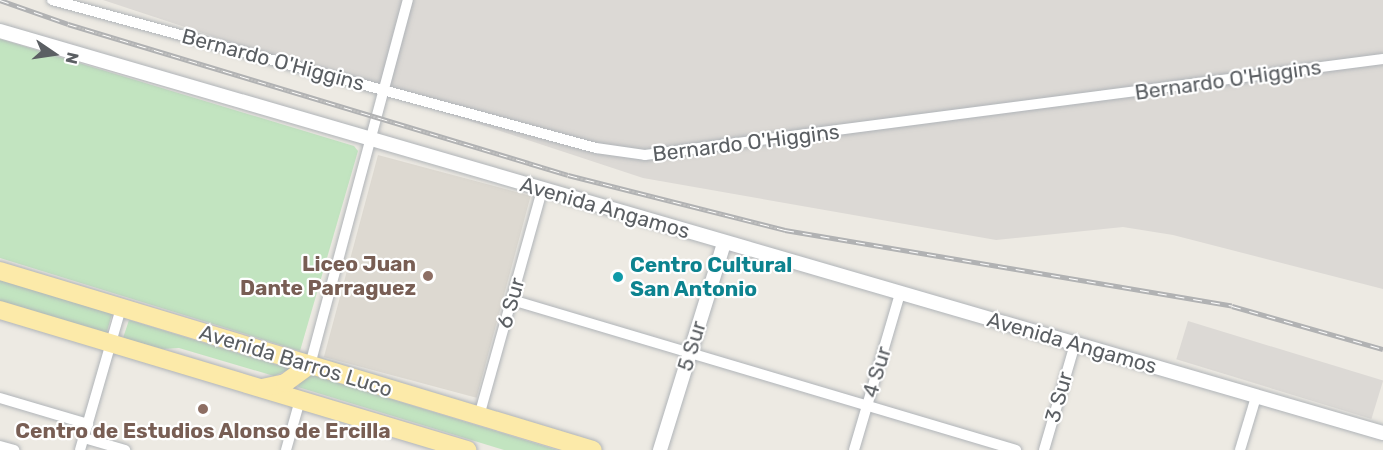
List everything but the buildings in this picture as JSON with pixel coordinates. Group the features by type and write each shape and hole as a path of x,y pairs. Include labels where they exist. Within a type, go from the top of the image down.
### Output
{"main road":[{"name":"Avenida Barros Luco","path":"0,271 593,450"},
{"name":"Avenida Barros Luco","path":"0,310 468,450"},
{"path":"260,388 285,383 310,365"}],"street":[{"name":"Bernardo O'Higgins","path":"52,0 612,152 663,155 1383,59"},
{"path":"310,365 408,0"},
{"name":"Avenida Angamos","path":"0,31 370,141 1383,433"},
{"name":"6 Sur","path":"479,416 542,190"},
{"name":"5 Sur","path":"660,450 724,243"},
{"name":"4 Sur","path":"854,450 900,294"},
{"path":"512,300 1016,450"},
{"path":"80,450 120,308"},
{"name":"3 Sur","path":"1044,450 1074,344"},
{"path":"1240,450 1256,397"},
{"path":"0,398 88,424"},
{"path":"286,450 300,400"},
{"path":"84,438 125,450"},
{"path":"0,446 14,450"}],"shaded area":[{"path":"103,0 1383,0 1383,289 1173,235 1123,227 996,240 643,178"},
{"name":"Liceo Juan Dante Parraguez","path":"378,155 531,196 477,398 324,357"},
{"path":"1188,321 1383,381 1371,419 1176,359"}],"green space":[{"path":"0,39 354,146 358,151 300,351 0,258"},
{"path":"0,280 112,312 106,333 0,303"},
{"path":"129,320 290,369 274,376 179,348 162,349 123,338"},
{"path":"302,372 557,450 504,450 298,387"}],"railway":[{"path":"0,0 68,24 568,175 785,230 1232,306 1383,349"}],"place":[{"name":"Liceo Juan Dante Parraguez","path":"428,276"},
{"name":"Centro Cultural San Antonio","path":"618,277"},
{"name":"Centro de Estudios Alonso de Ercilla","path":"203,409"}]}
